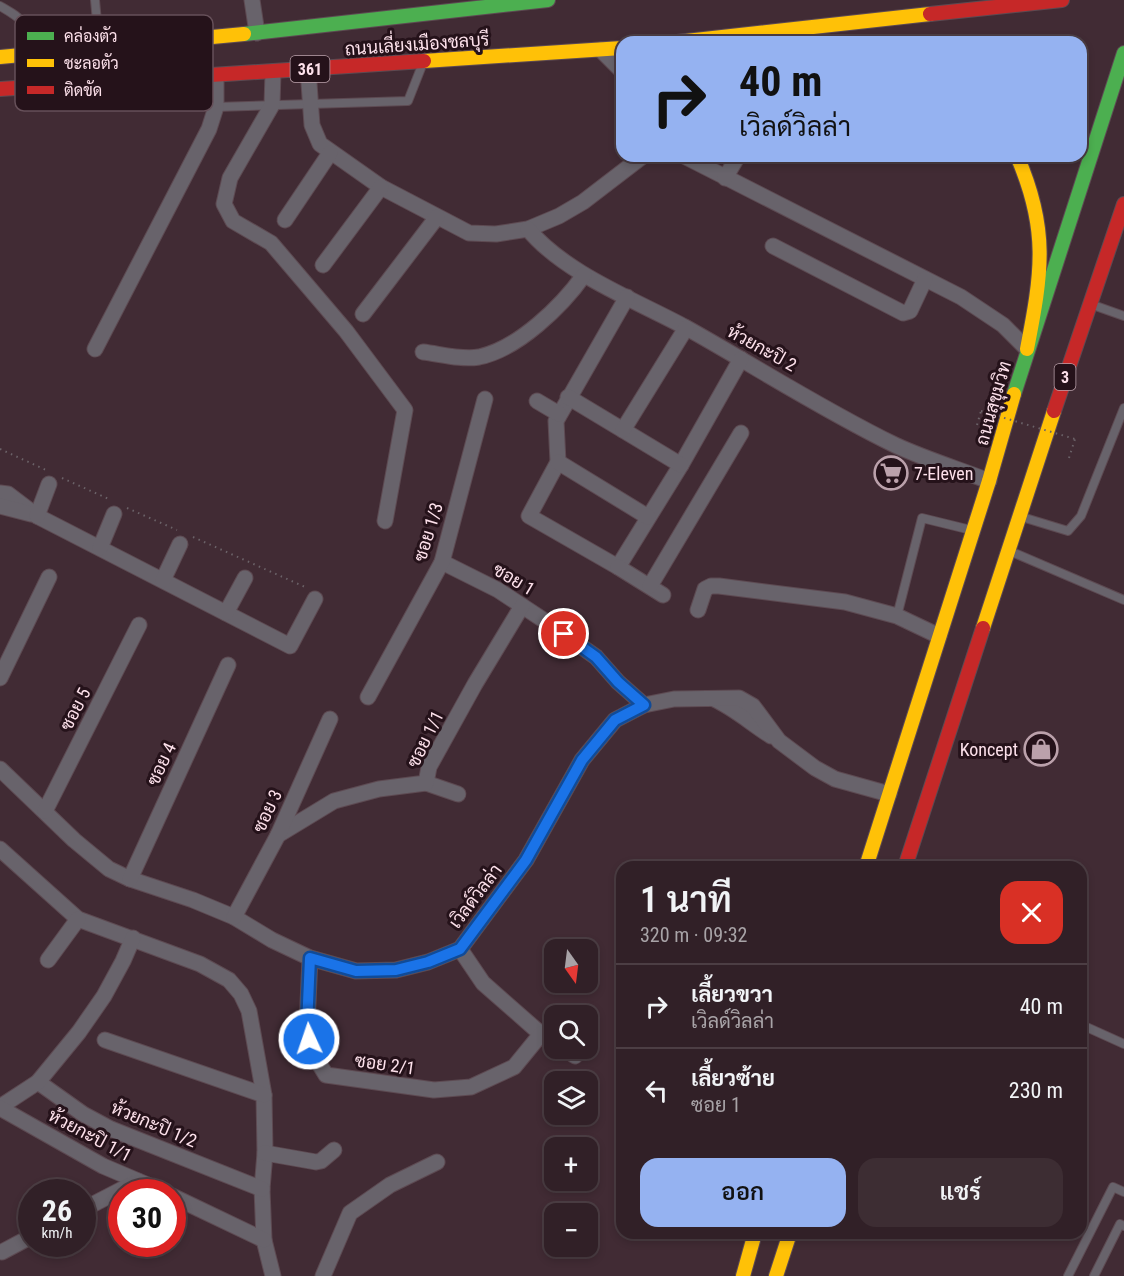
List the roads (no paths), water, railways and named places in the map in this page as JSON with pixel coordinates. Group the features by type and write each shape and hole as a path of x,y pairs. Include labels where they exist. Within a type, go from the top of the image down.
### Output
{"main road":[{"name":"ถนนเลี่ยงเมืองชลบุรี","path":"213,37 548,0"},
{"path":"732,36 1062,0"},
{"name":"ถนนเลี่ยงเมืองชลบุรี","path":"213,76 616,49"},
{"name":"ถนนสุขุมวิท","path":"868,861 989,481 1027,349 1124,53"},
{"name":"ถนนเลี่ยงเมืองชลบุรี","path":"0,57 15,56"},
{"name":"ถนนเลี่ยงเมืองชลบุรี","path":"0,89 15,88"},
{"path":"1020,162 1032,189 1039,222 1040,241 1041,276 1027,349"},
{"name":"3","path":"907,861 1089,303 1119,232 1124,204"},
{"path":"907,738 928,734 944,748"},
{"path":"743,1276 754,1239"},
{"path":"776,1276 788,1239"}],"street":[{"path":"252,0 257,33"},
{"path":"601,50 616,65"},
{"path":"308,69 312,125 320,144 381,188 469,232 496,234 528,229 559,216 583,202 635,162"},
{"path":"273,72 272,105 230,178 225,204 233,221 271,243 346,332 405,410 385,521"},
{"path":"95,349 209,129 216,107 216,76"},
{"path":"285,220 330,153"},
{"path":"695,162 961,297 1002,325 1027,349"},
{"path":"725,178 734,162"},
{"path":"323,264 381,188"},
{"path":"363,314 436,217"},
{"name":"ห้วยกะปิ 2","path":"528,229 540,244 584,275 686,328 897,446 989,481"},
{"path":"773,246 903,313 910,311 925,279"},
{"path":"423,352 479,357 507,345 556,310 584,275"},
{"path":"627,297 556,421 558,462 529,516 650,586 663,596"},
{"path":"623,430 686,328"},
{"path":"618,567 681,465 741,359"},
{"path":"568,397 681,465"},
{"name":"ซอย 1/3","path":"368,697 442,562 485,399"},
{"path":"537,400 560,414"},
{"path":"650,586 741,433"},
{"path":"558,462 648,518"},
{"path":"37,516 49,484"},
{"path":"0,493 8,494 37,516 291,646 315,599"},
{"path":"0,506 37,516"},
{"path":"100,548 114,514"},
{"path":"163,580 180,543"},
{"name":"ซอย 1","path":"442,562 498,590 596,657 618,682 644,705"},
{"path":"0,678 49,577"},
{"path":"226,613 245,578"},
{"path":"698,610 705,589 711,586 845,602 897,616 939,636"},
{"name":"ซอย 1/1","path":"278,835 334,801 379,789 426,783 429,767 522,606"},
{"name":"ซอย 5","path":"45,811 140,625"},
{"name":"ซอย 4","path":"130,879 228,665"},
{"name":"เวิลด์วิลล่า","path":"0,769 74,840 109,869 130,879 193,900 234,917 272,940 310,958 356,971 396,970 428,962 460,949 526,860 582,760 615,720 644,705 674,699 710,698 730,707 793,753 835,779 889,794"},
{"name":"ซอย 3","path":"234,917 278,835 330,719"},
{"path":"426,783 458,794"},
{"path":"0,849 78,919 200,964 229,980 241,994 249,1011 264,1095 265,1153 262,1190 264,1240 273,1276"},
{"path":"48,960 78,919"},
{"path":"0,1107 38,1082 79,1032 104,996 133,938"},
{"path":"460,949 483,983 544,1036"},
{"name":"ซอย 2/1","path":"310,958 307,1026 312,1052 326,1075 434,1090 471,1087 514,1067 541,1034"},
{"path":"105,1040 264,1095"},
{"name":"ห้วยกะปิ 1/2","path":"38,1082 83,1114 111,1129 262,1190"},
{"name":"ห้วยกะปิ 1/1","path":"0,1107 103,1166 133,1179"},
{"path":"265,1153 310,1163 321,1161 334,1150"},
{"path":"323,1276 350,1213 390,1185 437,1162"},
{"path":"186,1203 264,1240"},
{"path":"2,1252 18,1243"}],"lane":[{"path":"95,0 96,15"},
{"path":"0,6 15,15"},
{"path":"216,107 408,101 423,61"},
{"path":"1089,303 1124,316"},
{"path":"1020,516 1068,531 1075,525 1081,516 1124,408"},
{"path":"897,616 922,518 973,530"},
{"path":"1008,550 1124,600"},
{"path":"1087,1027 1124,1044"},
{"path":"1087,1238 1113,1187 1124,1192"},
{"path":"1094,1276 1120,1224 1124,1226"},
{"path":"1068,1276 1087,1239"}],"place":[{"name":"7-Eleven","path":"891,473"},
{"name":"Koncept","path":"1041,749"}]}
